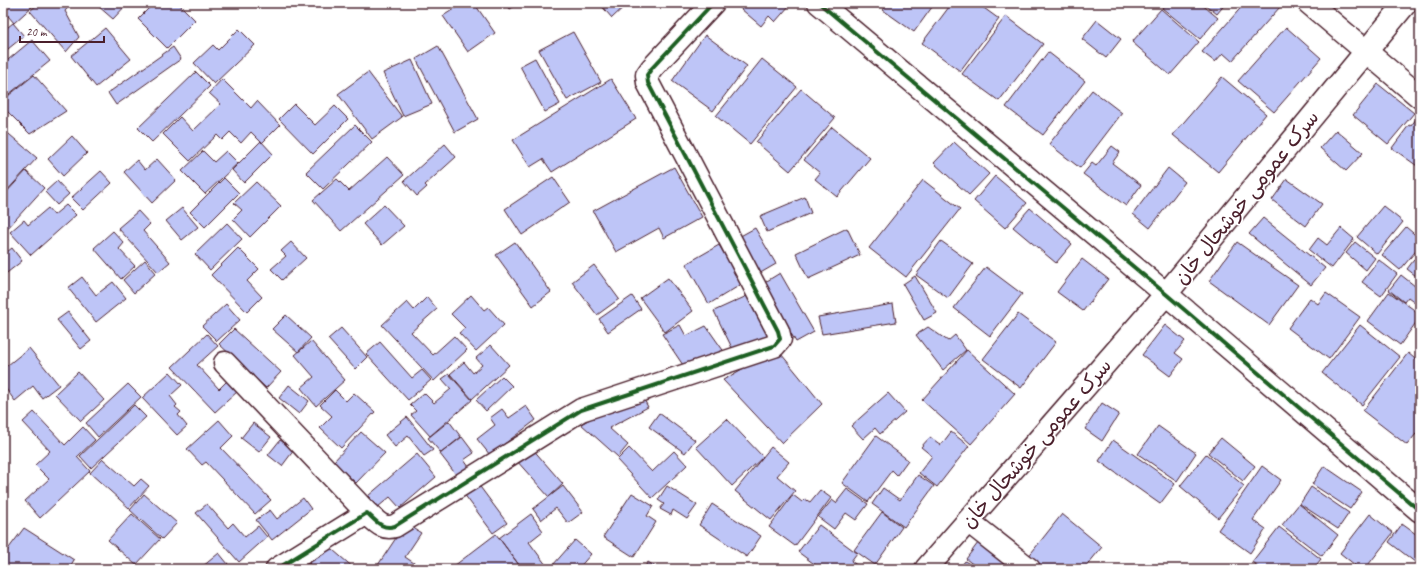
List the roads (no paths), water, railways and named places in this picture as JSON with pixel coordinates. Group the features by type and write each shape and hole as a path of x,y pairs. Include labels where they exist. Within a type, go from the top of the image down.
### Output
{"street":[{"path":"225,363 367,513 381,525 388,528 395,526 581,410 774,346 780,339 778,331 648,82 647,75 652,68 713,3"},
{"path":"819,3 1166,294 1420,511"},
{"path":"1309,3 1420,97"},
{"name":"سرک عمومی خوشحال خان","path":"926,569 1166,294 1406,3"},
{"path":"277,569 367,513"},
{"path":"968,521 1029,569"}]}
